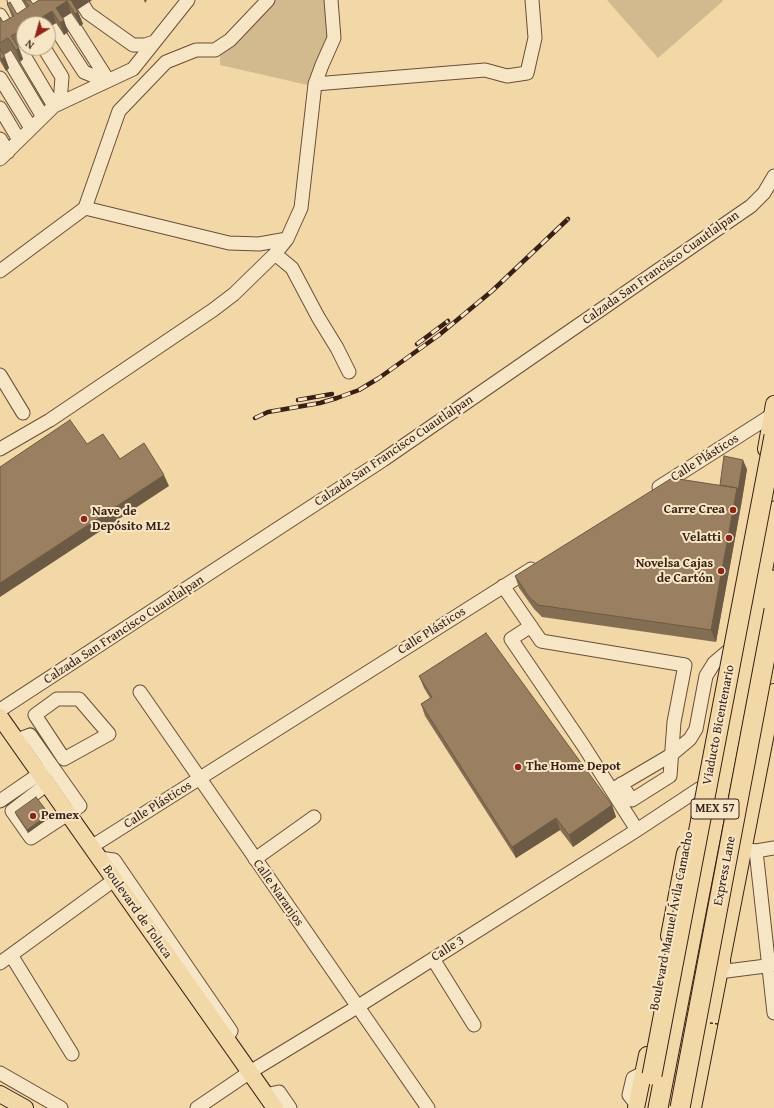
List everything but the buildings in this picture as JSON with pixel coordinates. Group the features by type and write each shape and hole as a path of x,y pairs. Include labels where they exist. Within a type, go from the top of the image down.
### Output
{"highway":[{"name":"Viaducto Bicentenario","path":"640,1107 774,436"},
{"name":"Boulevard Manuel Ávila Camacho","path":"658,1108 774,511"},
{"name":"MEX 57","path":"673,1108 774,580"},
{"path":"740,586 753,618"},
{"name":"Express Lane","path":"680,1108 774,610"},
{"path":"686,1108 774,630"},
{"path":"680,876 708,848"},
{"path":"712,898 720,969"}],"main road":[{"name":"Boulevard Manuel Ávila Camacho","path":"640,1107 643,1073 680,876 727,652 773,410"},
{"path":"693,1108 720,969 750,850 774,692"},
{"name":"Boulevard de Toluca","path":"0,717 17,740 46,774 68,814 114,880 145,914 162,938 191,981 226,1039 275,1108"},
{"path":"0,1094 25,1108"}],"street":[{"path":"14,0 24,16"},
{"path":"37,0 84,72 107,81"},
{"path":"57,0 107,81"},
{"path":"80,0 88,13 133,45 145,45 154,42"},
{"path":"4,155 57,104 133,69 188,0"},
{"path":"0,271 85,208 119,111 166,62 196,50 215,50 230,40 268,0"},
{"path":"0,449 50,420 213,310 234,294 275,254 287,239 301,208 315,84 334,38 331,0"},
{"path":"315,84 486,70 507,76 526,73 535,38 532,0"},
{"path":"0,15 57,104"},
{"path":"0,45 43,116"},
{"path":"49,56 62,77 57,104"},
{"path":"0,78 31,128"},
{"path":"0,108 19,140"},
{"path":"0,139 4,155"},
{"name":"Calzada San Francisco Cuautlalpan","path":"0,710 384,460 751,206 764,193 774,176"},
{"path":"85,208 229,243 259,244 287,239"},
{"path":"275,254 292,268 349,372"},
{"path":"0,375 23,413"},
{"name":"Calle Plásticos","path":"651,492 773,410"},
{"name":"Calle Plásticos","path":"95,853 199,779 543,561"},
{"path":"503,586 541,641 685,665 674,722 670,776 632,800 616,787"},
{"path":"530,626 511,639 616,787 637,830"},
{"path":"616,787 671,755 690,739 694,732 706,676 714,663 727,652"},
{"name":"Calle Naranjos","path":"140,692 428,1108"},
{"path":"64,759 35,715 58,699 79,699 109,734 64,759 46,774 12,811 32,838 68,814"},
{"path":"0,801 46,774"},
{"name":"Calle 3","path":"197,1108 250,1072 358,1007 699,789"},
{"path":"255,859 314,817"},
{"path":"774,848 750,850 771,965 774,1013"},
{"path":"95,853 114,860 145,914"},
{"path":"0,963 114,880"},
{"path":"11,955 72,1054"},
{"path":"433,959 474,1026"},
{"path":"720,969 771,965"},
{"path":"0,1073 61,1108"},
{"path":"266,1095 279,1092 290,1108"}],"shaded area":[{"path":"272,0 328,0 332,37 312,86 220,65 220,56"},
{"path":"607,0 722,0 723,1 658,58"}],"railway":[{"path":"255,418 268,412 320,403 337,398 359,390 379,378 439,335 492,291 568,219"},
{"path":"417,344 448,321"},
{"path":"298,400 332,394"}],"place":[{"name":"Carre Crea","path":"733,510"},
{"name":"Nave de Depósito ML2","path":"84,519"},
{"name":"Velatti","path":"729,538"},
{"name":"Novelsa Cajas de Cartón","path":"721,571"},
{"name":"The Home Depot","path":"518,767"},
{"name":"Pemex","path":"33,816"}]}
